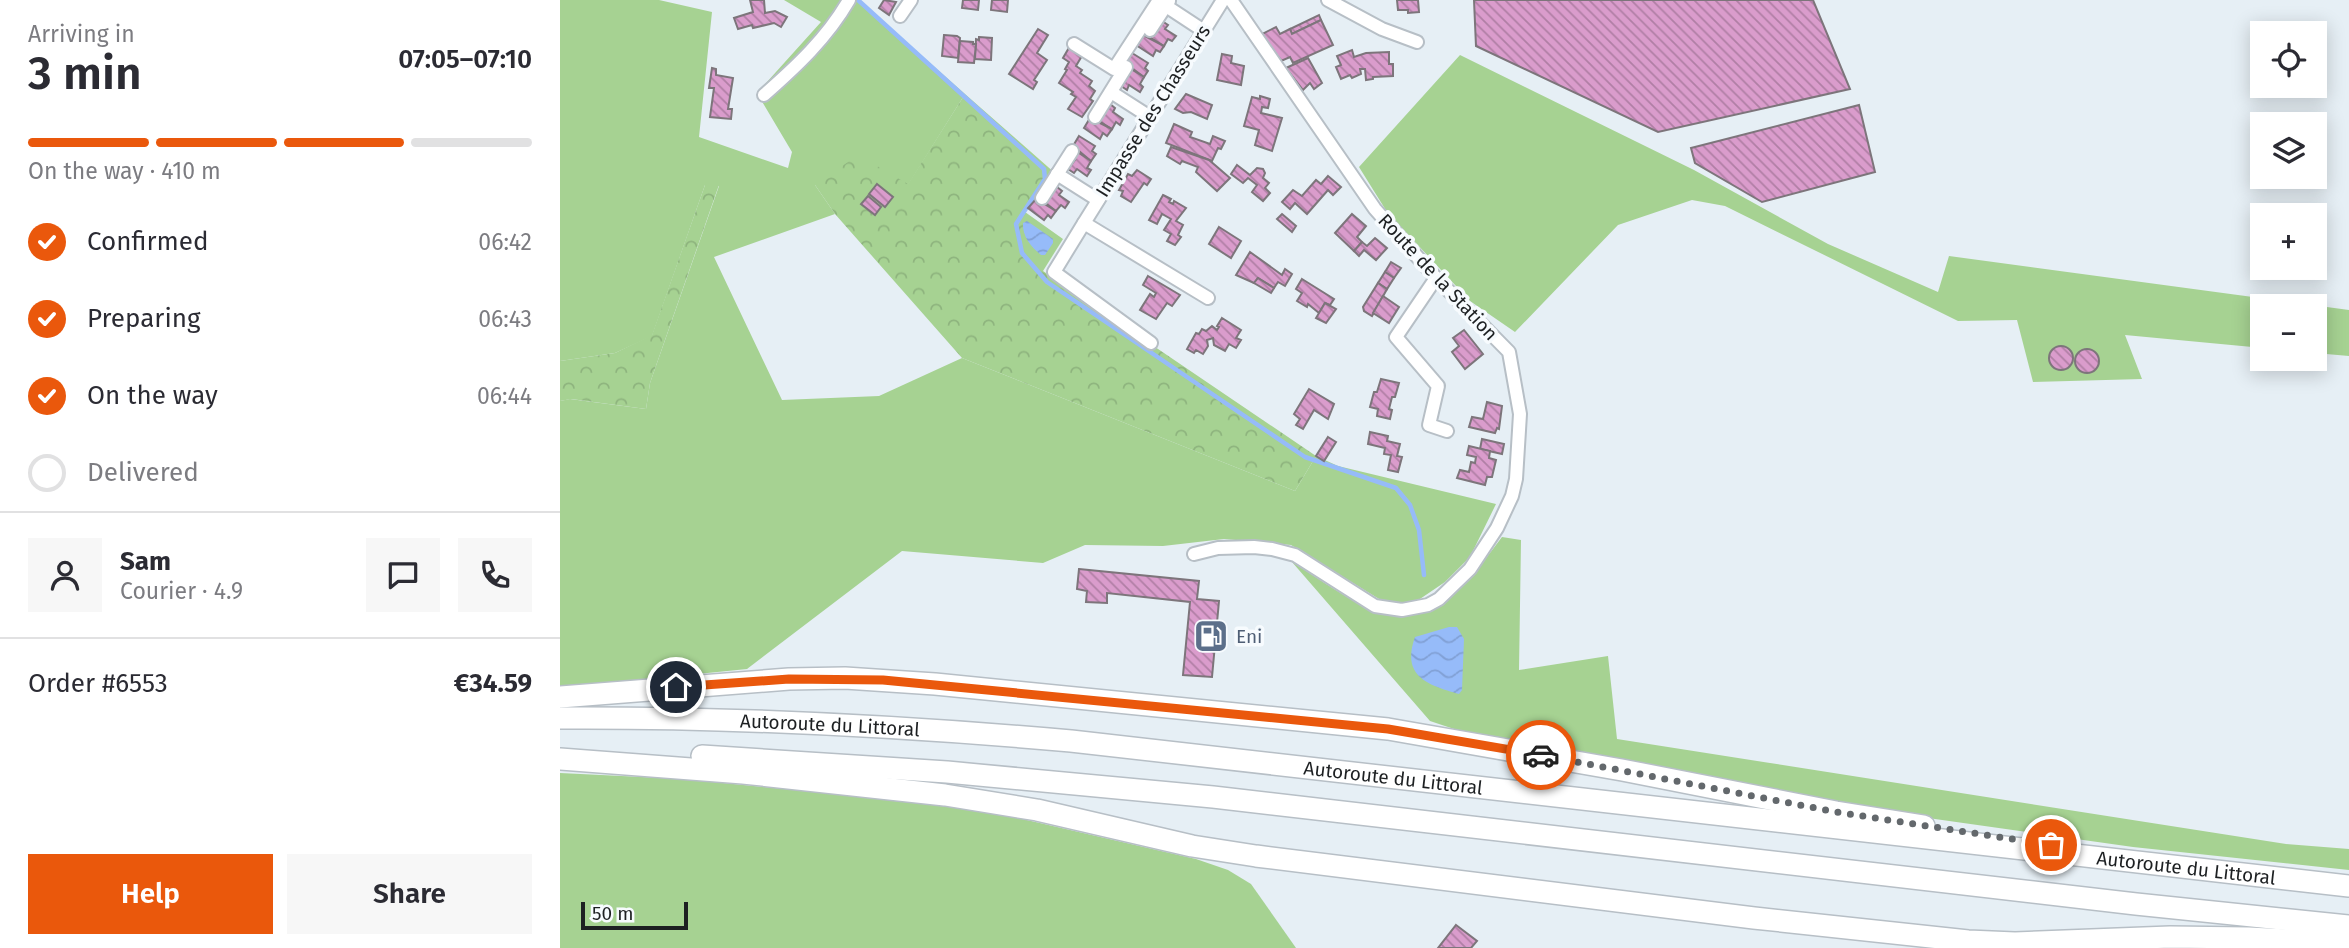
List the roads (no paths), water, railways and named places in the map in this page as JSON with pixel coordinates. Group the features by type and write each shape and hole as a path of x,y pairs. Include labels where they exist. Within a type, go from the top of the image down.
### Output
{"highway":[{"path":"560,696 748,681 845,678 935,684 1388,729 1622,770 1836,812 2293,881"},
{"name":"Autoroute du Littoral","path":"560,718 668,717 813,723 947,730 1071,741 2349,886"},
{"name":"Autoroute du Littoral","path":"560,758 738,757 974,774 1213,797 2136,904 2349,926"},
{"path":"560,758 743,773 945,795 1037,810 1192,846 1256,856 1968,942 2222,937 2349,943"}],"street":[{"path":"764,95 801,62 834,27 849,0"},
{"path":"900,16 911,0"},
{"name":"Impasse des Chasseurs","path":"1151,343 1054,272 1223,0"},
{"name":"Route de la Station","path":"1194,554 1219,548 1254,547 1295,555 1375,606 1402,610 1428,605 1439,599 1470,569 1497,528 1512,496 1516,480 1520,414 1509,352 1436,278 1375,209 1231,0"},
{"path":"1328,0 1382,29 1417,42"},
{"path":"1165,2 1204,31"},
{"path":"1150,30 1165,2"},
{"path":"1074,44 1114,69 1165,2"},
{"path":"1095,117 1126,67"},
{"path":"1111,92 1150,117"},
{"path":"1042,198 1072,151"},
{"path":"1057,174 1098,200"},
{"path":"1084,223 1208,298"},
{"path":"1436,278 1396,337 1438,386 1429,425 1447,431"}],"water":[{"path":"1027,221 1053,239 1045,255 1037,252 1026,237 1023,223"},
{"path":"1457,627 1464,639 1462,690 1459,694 1427,682 1414,670 1411,661 1415,637"}],"waterway":[{"path":"858,0 1044,169 1045,179 1016,224 1022,253 1047,282 1305,457 1396,488 1410,505 1419,530 1424,575"}],"place":[{"name":"Eni","path":"1211,636"}]}
